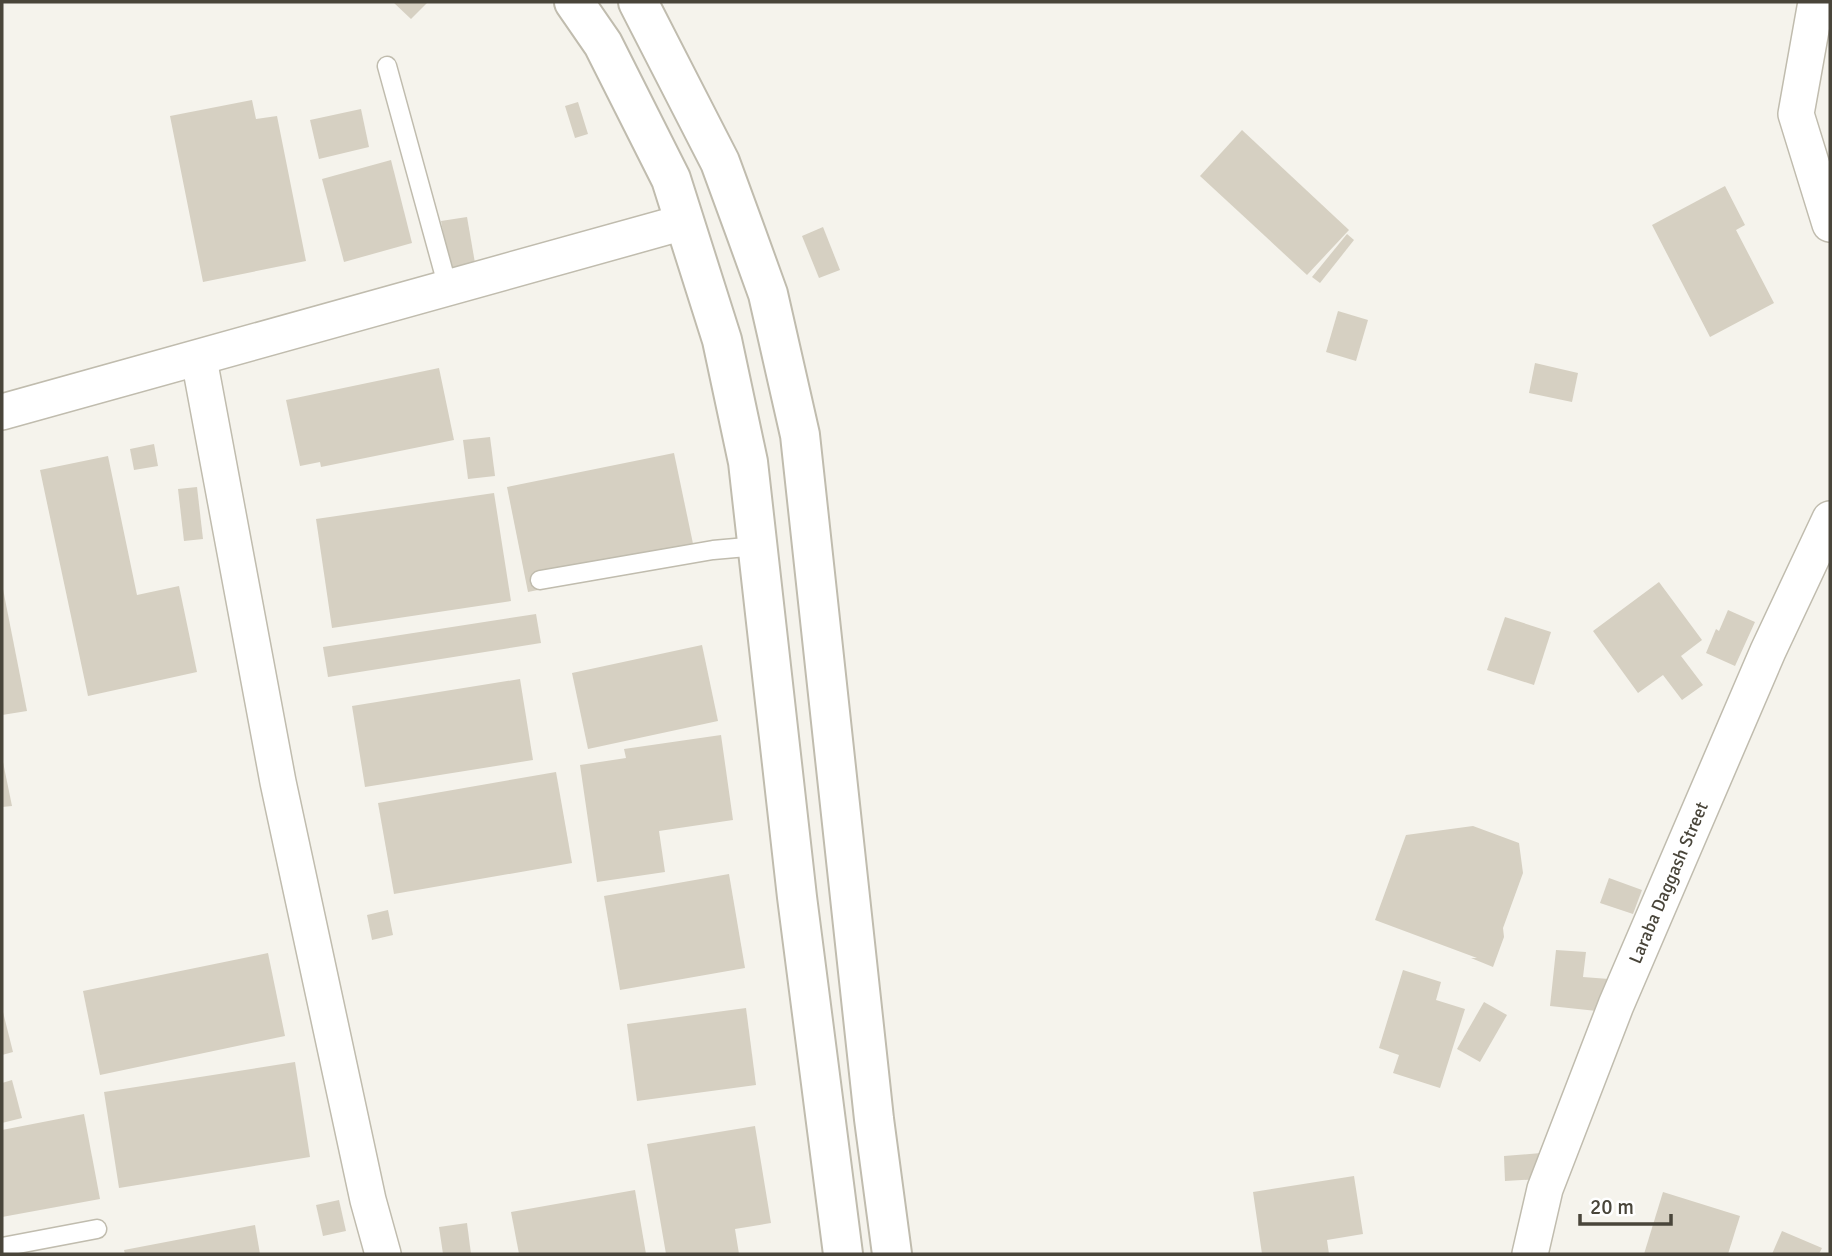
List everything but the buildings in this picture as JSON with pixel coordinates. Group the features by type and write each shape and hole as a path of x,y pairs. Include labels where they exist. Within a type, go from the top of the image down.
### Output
{"street":[{"path":"574,2 603,44 671,179 722,340 748,462 797,897 843,1254"},
{"path":"638,2 720,162 768,293 800,435 874,1119 892,1254"},
{"path":"1816,2 1796,114 1830,224"},
{"path":"2,412 684,222"},
{"path":"199,359 278,782 368,1200 383,1254"},
{"name":"Laraba Daggash Street","path":"1530,1254 1545,1189 1616,1005 1768,651 1830,519"}],"lane":[{"path":"387,66 448,288"},
{"path":"540,580 713,550 758,546"},
{"path":"2,1247 97,1229"}]}
